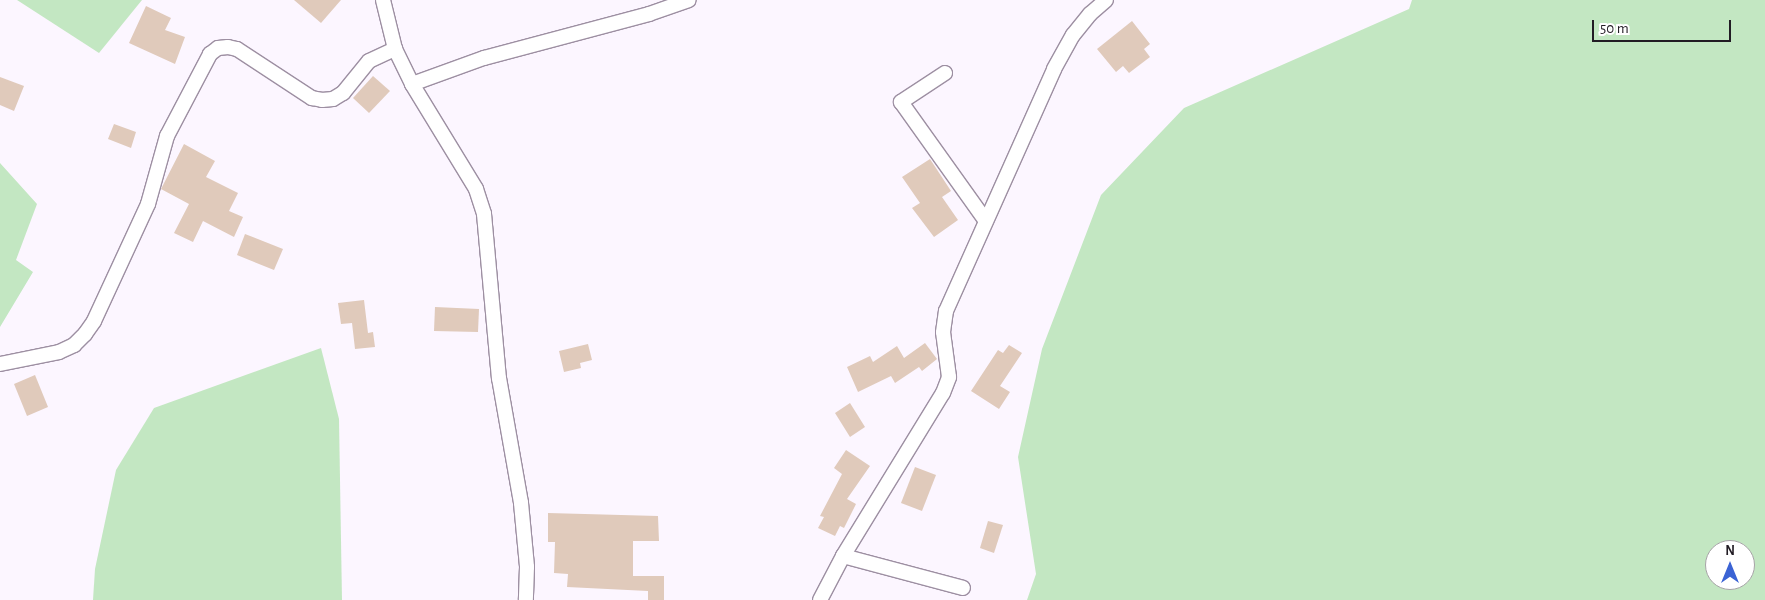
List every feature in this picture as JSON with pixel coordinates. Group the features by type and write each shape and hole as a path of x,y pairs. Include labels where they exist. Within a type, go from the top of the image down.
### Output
{"street":[{"path":"383,0 395,49 412,84 476,189 484,214 499,378 522,512 528,567 526,600"},
{"path":"412,84 484,58 649,14 689,0"},
{"path":"820,600 843,556 943,393 949,377 942,332 946,311 1054,69 1073,35 1090,14 1106,0"},
{"path":"0,364 59,352 74,345 94,321 148,204 167,136 210,54 218,48 228,47 237,49 312,98 322,100 333,99 343,93 369,61 395,49"},
{"path":"944,73 901,102 986,221"},
{"path":"843,556 963,588"}],"green space":[{"path":"17,0 142,0 99,53"},
{"path":"1412,0 1765,0 1765,600 1027,600 1036,574 1018,457 1042,349 1101,195 1184,108 1409,9"},
{"path":"0,163 37,204 16,260 33,272 0,327"},
{"path":"321,348 339,419 342,600 93,600 95,569 116,470 154,408"}],"building":[{"path":"294,0 341,0 321,23"},
{"path":"146,6 171,18 165,30 185,37 175,64 129,43"},
{"path":"1132,21 1150,44 1144,49 1150,57 1129,73 1123,66 1116,72 1097,49"},
{"path":"373,76 390,91 369,113 353,98"},
{"path":"0,77 24,86 14,111 0,105"},
{"path":"114,124 136,132 131,148 108,139"},
{"path":"184,144 215,161 206,177 238,193 229,211 243,217 234,237 203,221 193,242 174,233 189,204 161,189"},
{"path":"930,159 951,191 942,197 958,220 934,237 912,208 920,203 902,177"},
{"path":"245,234 283,249 274,270 237,255"},
{"path":"364,300 368,333 373,332 375,347 355,349 352,323 341,324 338,303"},
{"path":"435,307 479,309 478,332 434,331"},
{"path":"925,343 937,359 922,371 919,367 895,383 891,376 858,392 847,367 870,356 873,362 897,346 904,358"},
{"path":"588,344 592,360 580,363 581,368 564,372 559,351"},
{"path":"1009,345 1022,353 1000,386 1010,392 999,409 971,391 998,350 1003,353"},
{"path":"35,375 48,407 27,416 14,384"},
{"path":"850,403 865,427 850,437 835,413"},
{"path":"846,450 870,466 847,499 856,504 844,528 840,526 835,536 818,528 824,517 820,516 842,474 834,468"},
{"path":"915,467 936,475 922,511 901,503"},
{"path":"548,513 658,516 659,541 633,541 633,576 664,576 664,600 648,600 648,591 567,587 568,574 554,573 555,542 548,542"},
{"path":"988,521 1003,525 994,553 980,548"}]}
